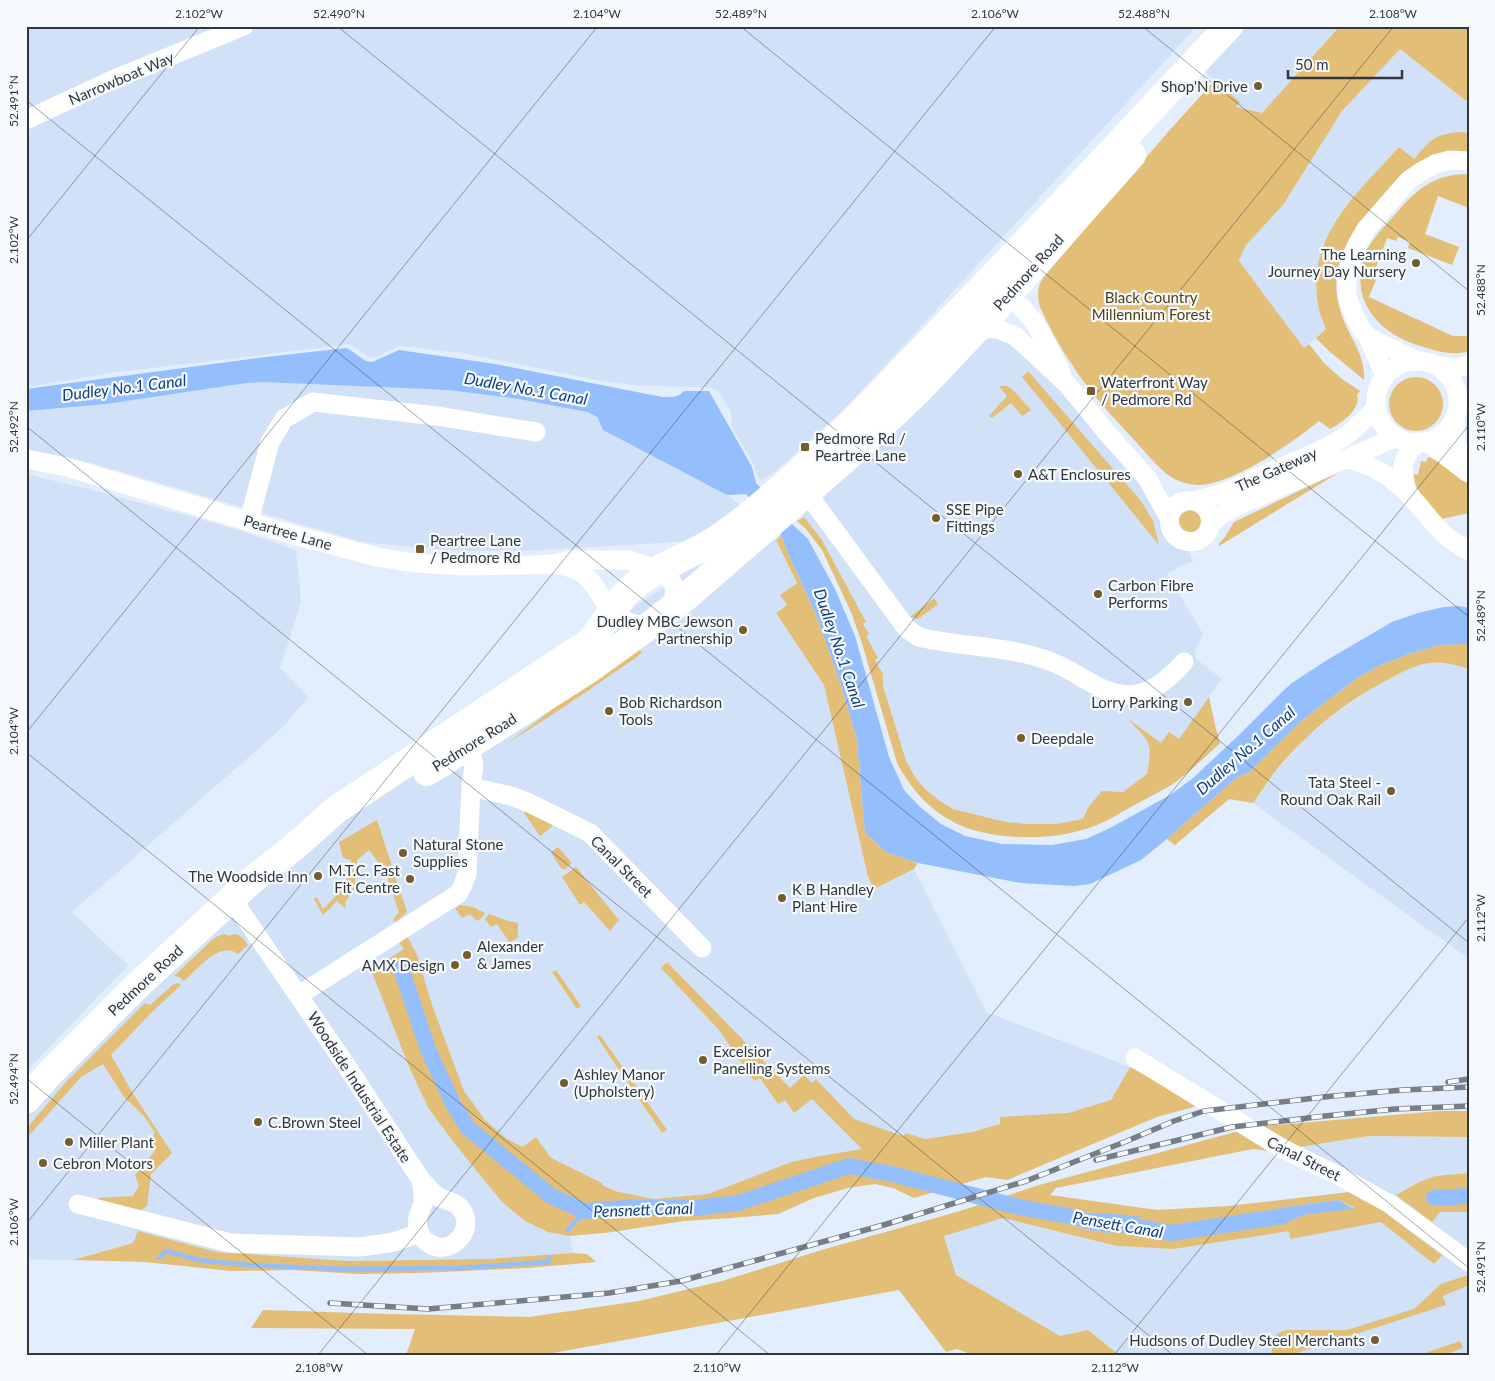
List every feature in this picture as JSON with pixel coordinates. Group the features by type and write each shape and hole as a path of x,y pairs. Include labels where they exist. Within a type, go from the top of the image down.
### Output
{"highway":[{"name":"Pedmore Road","path":"793,495 865,442 919,390 975,331 997,292 1229,26"},
{"name":"Pedmore Road","path":"793,495 823,449 997,292 1249,26"},
{"path":"612,612 625,594 656,570 759,520 793,495"},
{"name":"Pedmore Road","path":"26,1100 51,1072 139,984 269,866 337,809 452,749 588,670 648,626 710,576 759,520"},
{"name":"Pedmore Road","path":"452,749 591,641 612,612"}],"street":[{"name":"Narrowboat Way","path":"26,120 112,80 244,26"},
{"path":"1385,376 1368,337 1354,315 1347,296 1347,280 1351,260 1366,229 1409,180 1435,164 1450,160 1469,160"},
{"name":"The Gateway","path":"1067,384 1028,314 1021,298 1021,289 997,292 1001,315 1015,336 1067,384 1147,478 1169,518 1170,527 1174,534 1186,542 1201,539 1209,530 1211,524 1211,518 1206,507 1201,503 1190,501 1147,478"},
{"name":"The Gateway","path":"975,331 998,329 1015,336"},
{"path":"1368,337 1440,368 1448,376 1454,386 1458,401 1456,442 1468,473"},
{"path":"1468,473 1422,442 1410,442 1397,437 1383,425 1376,408 1377,391 1385,376 1400,365 1426,363 1456,368 1469,365"},
{"path":"1407,492 1402,463 1408,451 1422,442 1438,437 1448,428 1469,387"},
{"path":"249,521 270,442 284,420 313,402 437,416 536,432"},
{"name":"The Gateway","path":"1190,501 1221,493 1326,447 1347,434 1376,408"},
{"name":"The Gateway","path":"1211,524 1222,514 1237,506 1397,437"},
{"name":"Peartree Lane","path":"26,459 66,467 280,531 377,557 413,563 464,566 556,564 571,560 629,560 656,570"},
{"path":"1347,459 1373,468 1407,492 1447,537 1469,551"},
{"path":"793,495 907,629 919,637 1033,656 1054,663 1113,693 1132,695 1160,685 1184,662"},
{"path":"1169,518 1176,506 1190,501"},
{"name":"Peartree Lane","path":"556,564 578,571 589,580 612,612"},
{"path":"656,570 668,577 675,587 671,608"},
{"path":"612,612 629,623 648,626"},
{"path":"299,994 458,894 467,873 471,787 474,765 471,754 452,749"},
{"name":"Canal Street","path":"471,787 528,802 590,833 702,948"},
{"name":"Woodside Industrial Estate","path":"232,899 299,994 421,1180 436,1195 456,1204 462,1210 465,1217 465,1227 459,1239 453,1244 446,1247 438,1247 430,1244 419,1233"},
{"name":"Canal Street","path":"1135,1058 1281,1148 1337,1175 1390,1204 1469,1262"},
{"path":"78,1204 230,1243 360,1247 394,1242 419,1233 418,1217 423,1201 421,1180"}],"shaded area":[{"path":"26,26 1197,26 844,410 778,469 760,481 754,465 731,425 732,417 729,408 719,392 713,388 632,385 592,379 463,353 400,346 374,358 369,357 350,344 111,373 26,387"},
{"path":"1237,26 1340,26 1262,113 1235,107 1240,102 1200,67"},
{"path":"1400,48 1469,103 1469,133 1445,133 1431,141 1414,160 1399,147 1343,209 1322,246 1318,304 1326,329 1304,348 1239,262 1246,245 1283,205 1342,111"},
{"path":"982,308 1027,348 1191,542 1190,555 1193,561 1167,574 1203,634 1195,651 1195,658 1222,679 1209,697 1215,725 1185,759 1083,819 1056,824 1006,822 953,809 925,789 915,777 901,747 883,686 883,674 875,660 878,658 865,636 863,624 866,622 822,540 785,495"},
{"path":"252,370 587,398 603,430 727,495 743,507 693,541 525,551 459,551 362,542 91,463 26,449 26,399"},
{"path":"26,474 200,519 296,550 301,602 280,668 308,697 283,727 72,912 128,965 26,1072"},
{"path":"758,518 776,540 797,583 781,595 787,605 776,613 824,685 868,877 874,889 914,869 986,1012 1130,1067 1112,1100 968,1142 863,1149 791,1162 708,1194 653,1199 615,1191 602,1185 568,1230 573,1253 487,1259 347,1261 217,1252 138,1231 133,1243 73,1260 26,1259 26,1098 255,877 616,631 634,607 697,564"},
{"name":"Tata Steel - Round Oak Rail","path":"1430,663 1452,664 1469,669 1469,959 1253,803 1277,770 1308,736 1332,716 1375,686 1409,668"},
{"path":"1369,1136 1469,1137 1469,1173 1435,1176 1414,1184 1396,1195 1440,1212 1469,1212 1469,1355 1091,1355 956,1275 944,1236 960,1211 1003,1218 1117,1246 1174,1249 1317,1226 1383,1193 1300,1147"}],"green space":[{"name":"Black Country Millennium Forest","path":"1340,26 1469,26 1469,103 1400,49 1342,111 1283,205 1246,245 1239,261 1304,348 1309,344 1325,364 1360,391 1357,395 1356,406 1349,415 1330,429 1319,421 1260,462 1226,479 1196,485 1180,481 1171,477 1153,461 1078,374 1058,343 1040,307 1038,295 1040,285 1043,278 1215,80 1240,102 1236,107 1262,113"},
{"path":"1458,132 1469,133 1469,153 1412,167 1403,173 1364,217 1347,244 1341,258 1337,273 1336,289 1339,306 1359,351 1364,370 1364,380 1316,338 1326,329 1319,307 1316,279 1320,257 1328,236 1339,217 1367,181 1399,147 1414,159 1437,137"},
{"path":"1462,174 1469,175 1469,208 1438,196 1425,234 1459,247 1452,265 1408,248 1410,242 1398,237 1396,241 1387,238 1375,270 1379,272 1369,297 1453,336 1469,336 1469,351 1449,353 1430,349 1402,339 1378,321 1369,310 1363,298 1360,284 1361,268 1368,247 1374,238 1414,195 1422,188 1439,179"},
{"path":"1028,371 1141,501 1153,521 1159,545 1022,377"},
{"path":"1411,377 1421,377 1431,381 1439,389 1443,404 1439,419 1431,427 1421,431 1411,431 1401,427 1393,419 1389,409 1389,399 1393,389 1401,381"},
{"path":"999,386 1007,386 1014,391 1031,410 1022,416 1011,403 992,418 989,416 1007,396"},
{"path":"1428,457 1441,462 1469,483 1469,513 1442,519 1423,498 1414,481 1413,474 1418,475 1421,461 1426,462"},
{"path":"1341,471 1219,546 1219,543 1234,522"},
{"path":"1189,510 1200,514 1203,525 1195,533 1183,531 1179,521 1180,516"},
{"path":"804,517 822,540 866,622 863,624 869,634 866,636 878,658 875,660 883,674 883,686 906,761 915,777 925,789 953,809 1006,822 1028,824 1056,824 1083,819 1089,806 1102,791 1123,792 1147,774 1150,754 1148,743 1127,718 1161,743 1169,732 1179,739 1209,697 1220,743 1189,772 1168,787 1109,820 1086,829 1055,836 1015,837 993,835 955,823 923,800 897,763 851,612 822,550 806,529 797,521"},
{"path":"781,535 815,612 841,685 857,740 865,833 886,852 918,863 914,869 874,889 868,877 824,685 776,613 787,605 780,595 797,583 776,540"},
{"path":"934,598 938,604 918,619 910,617"},
{"path":"1439,645 1469,645 1469,669 1446,663 1425,664 1404,671 1373,688 1328,718 1302,742 1277,769 1253,803 1229,799 1175,845 1167,839 1236,778 1249,772 1300,722 1357,678 1379,666 1409,654"},
{"path":"640,650 642,653 637,657 508,743 567,698 631,653"},
{"path":"529,809 555,824 540,836 524,813"},
{"path":"377,820 407,912 396,922 393,919 399,912 385,871 369,850 357,860 354,890 345,902 346,909 337,901 323,915 314,899 317,897 323,909 345,887 351,860 343,858 339,842"},
{"path":"558,847 572,863 564,870 551,852"},
{"path":"576,867 619,920 610,931 584,902 580,905 562,877"},
{"path":"461,905 473,907 485,913 477,921 470,914 462,918 455,908"},
{"path":"489,914 518,923 518,937 510,943 497,924 491,927 485,919"},
{"path":"224,934 229,936 238,935 248,945 238,954 231,951 217,953 202,963 184,981 174,976 212,940"},
{"path":"407,936 417,955 432,1005 464,1091 485,1120 507,1139 523,1147 536,1137 551,1158 615,1191 653,1199 708,1194 791,1162 862,1149 812,1099 794,1113 785,1100 778,1104 760,1078 754,1081 719,1030 661,968 667,962 790,1088 804,1075 812,1083 816,1079 854,1119 903,1136 906,1133 925,1139 972,1132 1000,1124 1000,1117 1068,1113 1111,1100 1130,1067 1164,1085 1197,1106 1157,1117 1007,1180 986,1177 914,1198 893,1188 875,1184 848,1188 814,1198 778,1214 684,1221 605,1233 569,1236 548,1232 525,1221 502,1202 429,1109 410,1069 371,970 404,949 397,940"},
{"path":"556,970 581,1006 577,1009 552,972"},
{"path":"178,983 181,985 111,1055 132,1092 172,1153 151,1174 147,1206 140,1211 101,1203 98,1198 133,1196 139,1186 135,1175 155,1151 147,1143 155,1133 144,1116 124,1097 103,1064 81,1077 26,1139 26,1129 66,1082 145,1003 150,1005 174,984"},
{"path":"600,1035 667,1130 662,1133 597,1037"},
{"path":"1440,1111 1469,1111 1469,1137 1369,1136 1300,1147 1263,1126"},
{"path":"1239,1131 1269,1151 1253,1149 1056,1188 1050,1195 1157,1210 1228,1206 1358,1191 1386,1208 1388,1215 1442,1255 1434,1264 1381,1222 1290,1239 1289,1231 1174,1249 1117,1246 1003,1218 944,1236 956,1275 1060,1336 1088,1330 1119,1355 973,1355 957,1349 946,1352 899,1290 542,1355 406,1355 415,1329 251,1328 263,1310 529,1317 639,1301 722,1281 825,1249 960,1211 1039,1185","holes":["1339,1200 1354,1208 1308,1214 1283,1223 1257,1225 1279,1208","1053,1207 1080,1212 1141,1216 1111,1233 1070,1224 1059,1218"]},
{"path":"1469,1173 1469,1212 1440,1212 1432,1222 1396,1195 1419,1182 1435,1176"},
{"path":"138,1231 217,1252 347,1261 487,1259 573,1253 587,1254 596,1262 528,1268 359,1274 293,1270 231,1271 145,1262 73,1260 133,1243"},
{"path":"1468,1275 1469,1285 1443,1296 1446,1305 1297,1353 1297,1355 1272,1354 1274,1338 1282,1331 1347,1330 1414,1309 1441,1284"},
{"path":"1460,1341 1463,1348 1443,1355 1419,1355"}],"water":[{"name":"Dudley No.1 Canal","path":"347,348 366,361 372,362 399,350 495,364 662,397 677,396 684,391 709,391 752,467 756,483 808,539 835,589 855,636 889,757 904,790 920,807 941,824 965,836 1002,844 1052,845 1086,839 1110,828 1170,795 1192,779 1292,683 1392,622 1444,607 1459,606 1469,608 1469,645 1439,645 1379,666 1357,678 1300,722 1249,772 1236,778 1141,860 1090,884 1074,886 1021,883 918,863 886,852 865,833 857,740 841,685 815,612 781,535 746,494 727,495 603,430 597,417 588,412 519,399 449,390 264,382 106,404 26,411 26,389"},
{"path":"1339,1200 1354,1209 1308,1214 1283,1223 1256,1226 1279,1208"},
{"name":"Pensett Canal","path":"1052,1207 1080,1212 1142,1216 1124,1224 1111,1233 1069,1224 1058,1216"}],"waterway":[{"name":"Pensnett Canal","path":"401,968 428,1049 453,1104 468,1128 551,1196 584,1211 626,1208 695,1208 738,1203 849,1166 892,1174 1019,1207 1079,1218"},
{"name":"Pensett Canal","path":"1434,1198 1469,1196"},
{"path":"568,1230 584,1211"},
{"name":"Pensett Canal","path":"1103,1221 1171,1233 1284,1216"},
{"path":"159,1258 166,1251 199,1260 249,1265 343,1269 461,1268 548,1262 550,1258"}],"railway":[{"path":"1448,1082 1469,1079"},
{"path":"330,1303 428,1309 609,1293 681,1281 887,1224 1026,1181 1174,1121 1204,1111 1333,1096 1469,1087"},
{"path":"1096,1160 1232,1127 1395,1109 1469,1106"}],"place":[{"name":"Shop'N Drive","path":"1258,86"},
{"name":"The Learning Journey Day Nursery","path":"1416,263"},
{"name":"Waterfront Way / Pedmore Rd","path":"1091,391"},
{"name":"Pedmore Rd / Peartree Lane","path":"805,447"},
{"name":"A&T Enclosures","path":"1018,474"},
{"name":"SSE Pipe Fittings","path":"936,518"},
{"name":"Peartree Lane / Pedmore Rd","path":"420,549"},
{"name":"Carbon Fibre Performs","path":"1098,594"},
{"name":"Dudley MBC Jewson Partnership","path":"743,630"},
{"name":"Lorry Parking","path":"1188,702"},
{"name":"Bob Richardson Tools","path":"609,711"},
{"name":"Deepdale","path":"1021,738"},
{"name":"Tata Steel - Round Oak Rail","path":"1391,791"},
{"name":"Natural Stone Supplies","path":"403,853"},
{"name":"The Woodside Inn","path":"318,876"},
{"name":"M.T.C. Fast Fit Centre","path":"410,879"},
{"name":"K B Handley Plant Hire","path":"782,898"},
{"name":"Alexander & James","path":"467,955"},
{"name":"AMX Design","path":"455,965"},
{"name":"Excelsior Panelling Systems","path":"703,1060"},
{"name":"Ashley Manor (Upholstery)","path":"564,1083"},
{"name":"C.Brown Steel","path":"258,1122"},
{"name":"Miller Plant","path":"69,1142"},
{"name":"Cebron Motors","path":"43,1163"},
{"name":"Hudsons of Dudley Steel Merchants","path":"1375,1340"}]}
